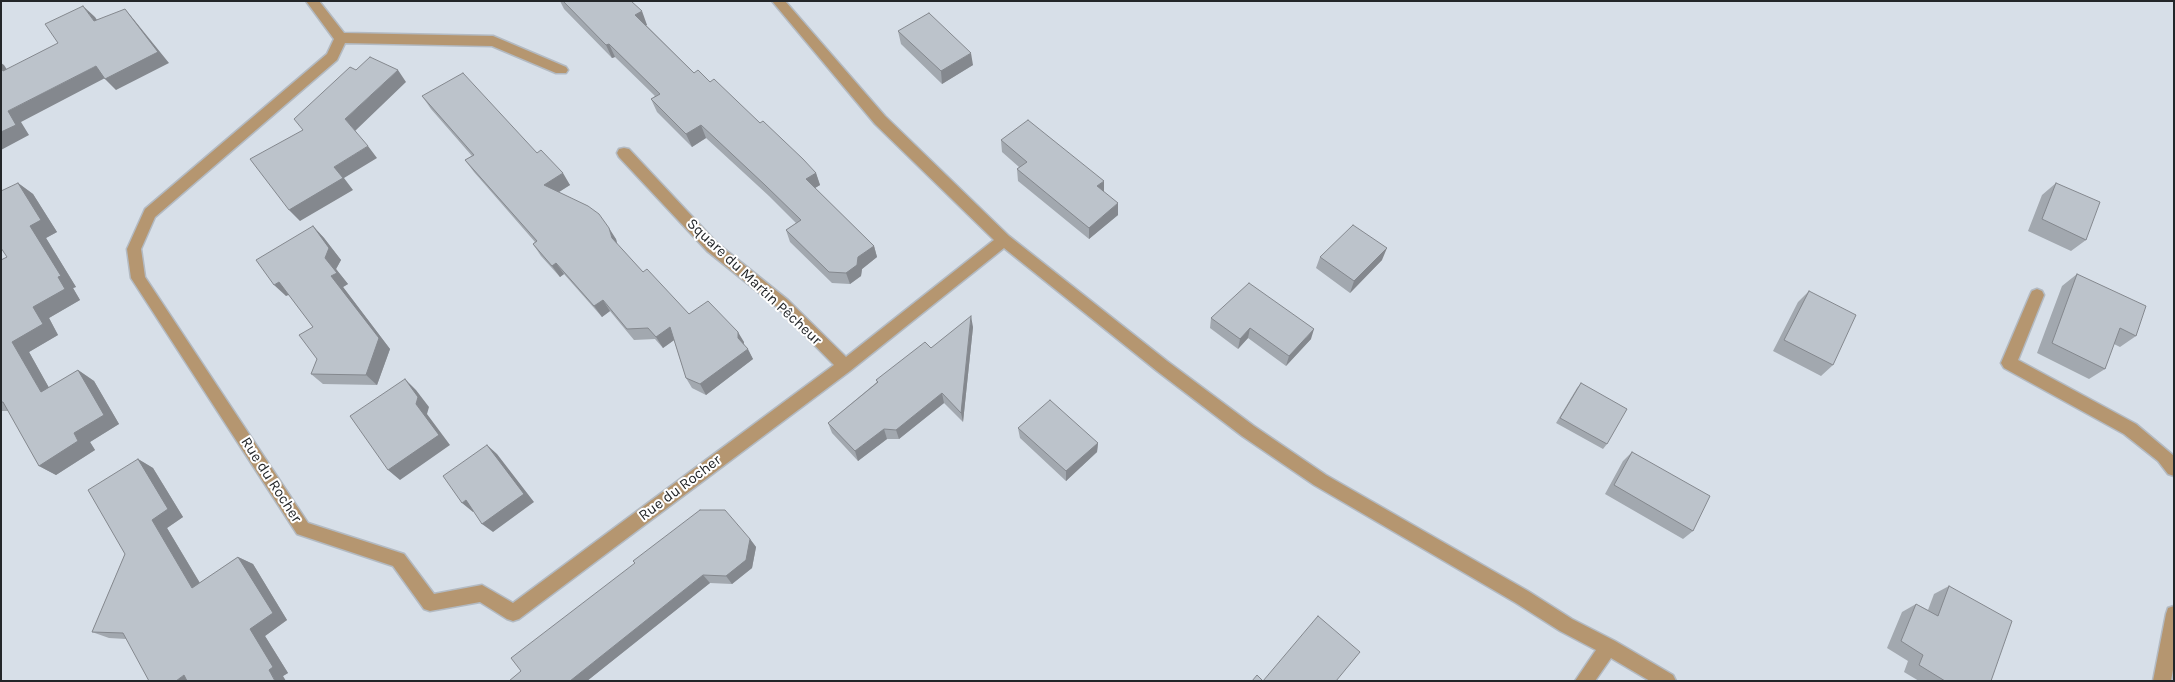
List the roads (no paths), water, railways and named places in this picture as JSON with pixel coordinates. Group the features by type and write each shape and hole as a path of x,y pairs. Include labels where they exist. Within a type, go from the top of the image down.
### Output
{"street":[{"path":"312,1 341,38 493,41 562,70"},
{"path":"778,1 880,120 1004,240 1162,366 1248,431 1320,480 1522,597 1566,625 1610,647 1667,681"},
{"name":"Rue du Rocher","path":"341,38 332,57 150,213 134,249 138,278 303,529 398,560 430,603 482,593 513,613 845,366 1004,240"},
{"name":"Square du Martin Pêcheur","path":"624,153 712,247 783,304 845,366"},
{"path":"2037,295 2009,363 2130,429 2164,456 2174,468"},
{"path":"2162,681 2174,614"},
{"path":"1584,681 1610,647"}]}
